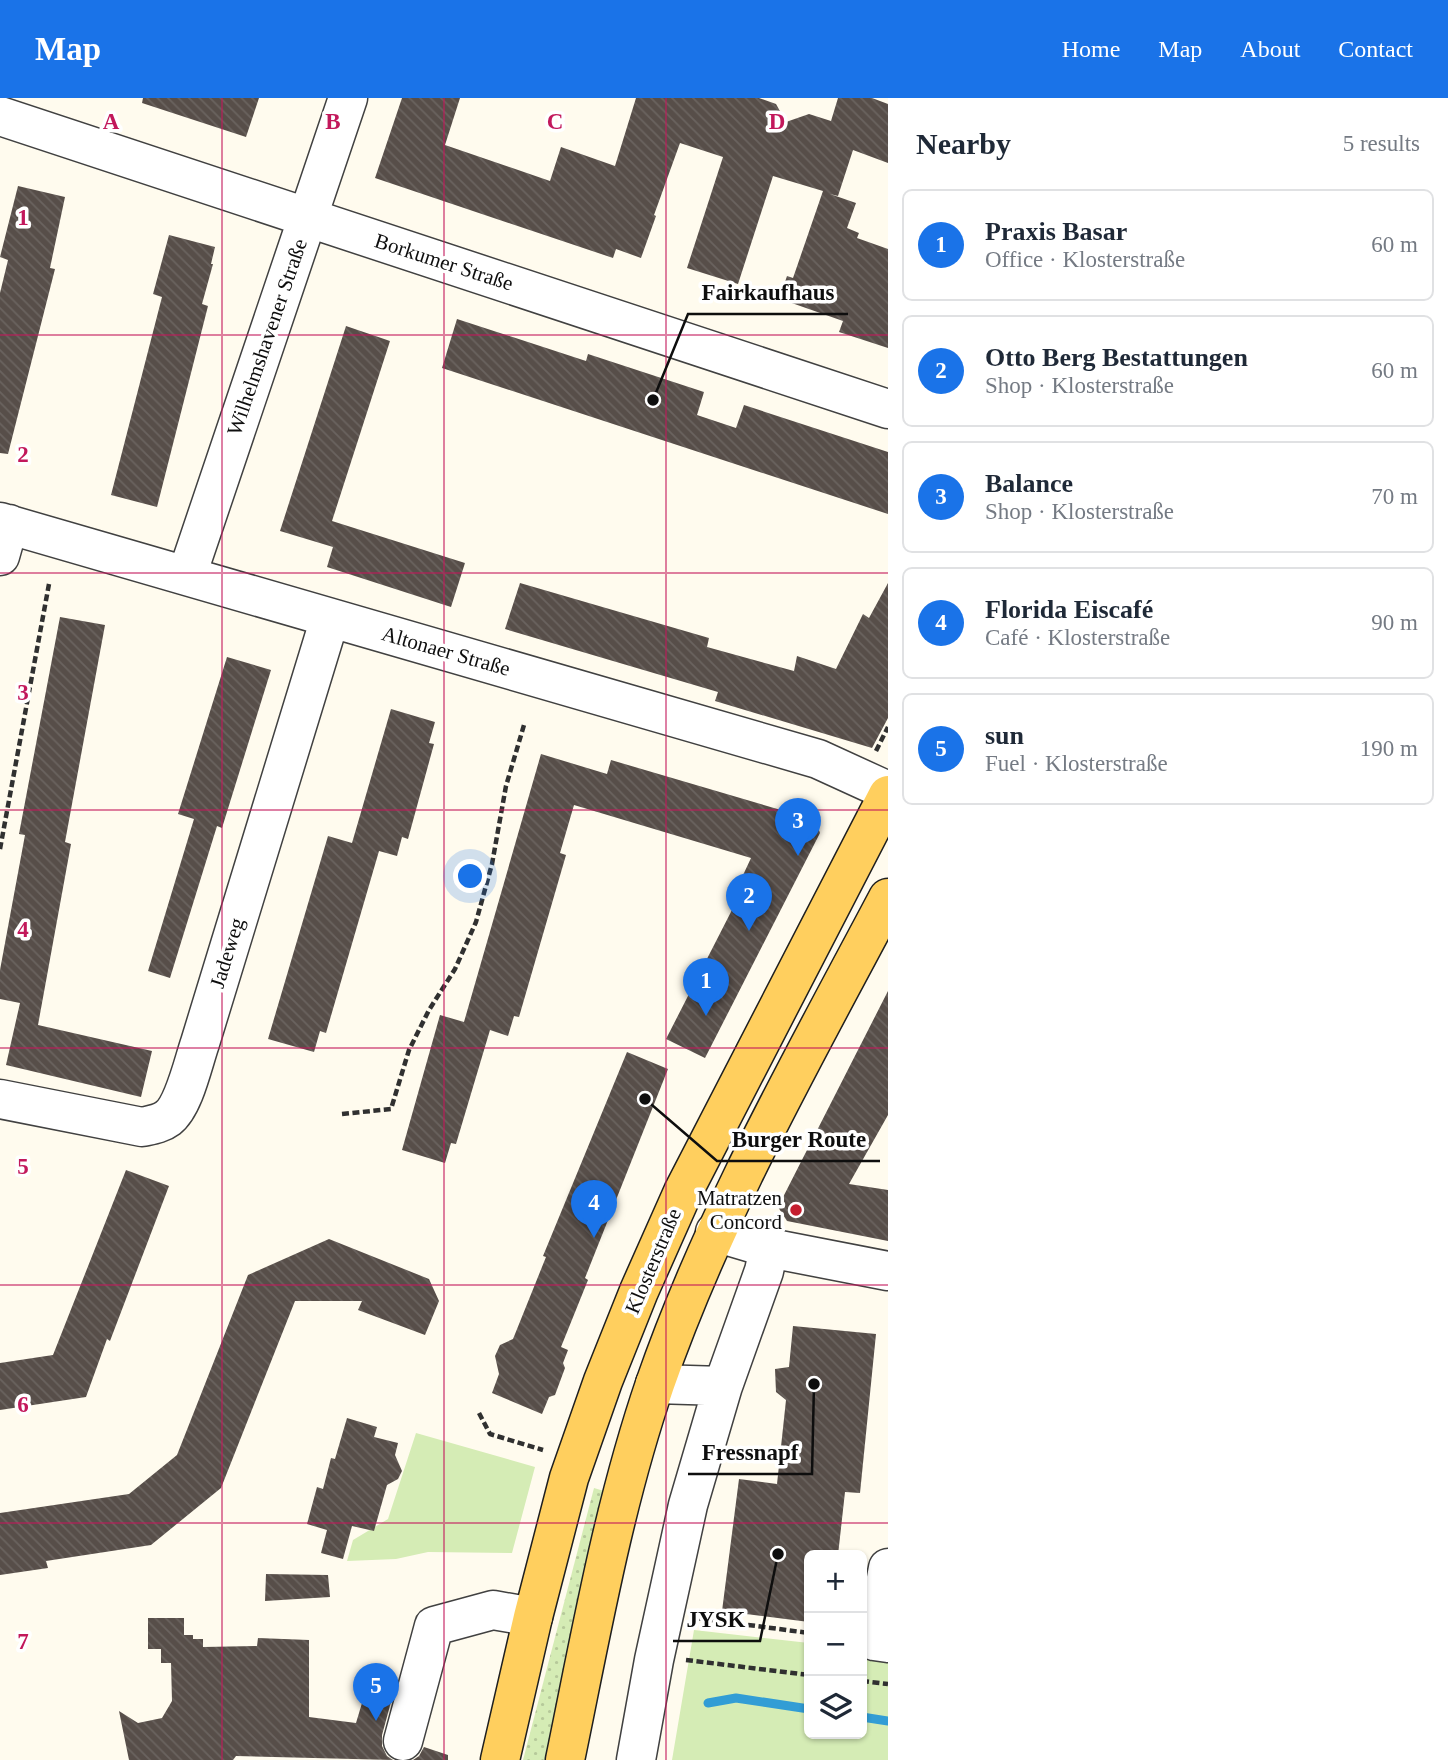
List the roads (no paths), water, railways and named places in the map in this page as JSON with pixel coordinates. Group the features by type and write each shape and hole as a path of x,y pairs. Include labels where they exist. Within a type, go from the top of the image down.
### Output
{"main road":[{"name":"Klosterstraße","path":"500,1760 569,1478 603,1381 642,1283 683,1192 888,793"},
{"path":"565,1760 608,1547 655,1384 715,1233 888,898"}],"street":[{"name":"Wilhelmshavener Straße","path":"187,575 348,98"},
{"name":"Borkumer Straße","path":"0,116 888,409"},
{"name":"Altonaer Straße","path":"3,534 187,575 818,759 888,793"},
{"name":"Jadeweg","path":"0,1099 142,1127 159,1124 170,1117 180,1101 200,1043 330,618"},
{"path":"715,1233 769,1248 888,1271"},
{"path":"636,1760 654,1660 688,1505 723,1386 764,1271 769,1248"},
{"path":"655,1384 723,1386"},
{"path":"888,1568 874,1641 888,1643"},
{"path":"403,1741 434,1626 493,1610 533,1617"}],"waterway":[{"path":"708,1703 736,1698 804,1708"},
{"path":"867,1718 888,1721"}],"place":[{"name":"Fairkaufhaus","path":"653,400"},
{"name":"Balance","path":"798,856"},
{"name":"Otto Berg Bestattungen","path":"749,931"},
{"name":"Praxis Basar","path":"706,1016"},
{"name":"Burger Route","path":"645,1099"},
{"name":"Matratzen Concord","path":"796,1210"},
{"name":"Florida Eiscafé","path":"594,1238"},
{"name":"Fressnapf","path":"814,1384"},
{"name":"JYSK","path":"778,1554"},
{"name":"sun","path":"376,1721"}]}
